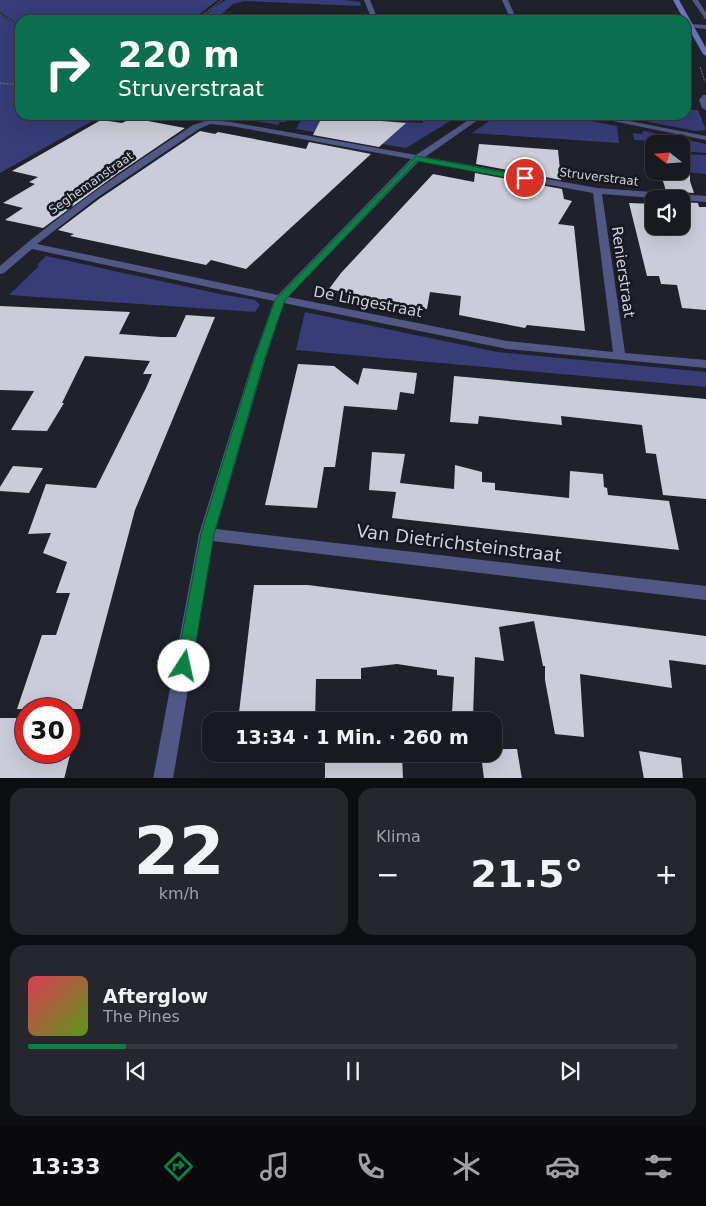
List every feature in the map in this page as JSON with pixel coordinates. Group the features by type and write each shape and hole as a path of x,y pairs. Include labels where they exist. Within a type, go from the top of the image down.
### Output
{"street":[{"path":"367,0 373,15"},
{"path":"505,0 512,15"},
{"path":"676,0 685,15"},
{"path":"695,0 706,18"},
{"path":"691,26 706,27"},
{"path":"691,26 706,54"},
{"path":"706,97 702,100 706,108"},
{"path":"163,778 207,534 260,357 280,300 416,158 473,120"},
{"path":"613,120 706,138"},
{"name":"Struverstraat","path":"198,122 231,124 597,192 706,199"},
{"name":"Seghemanstraat","path":"0,271 28,245 74,209 198,122"},
{"name":"Renierstraat","path":"597,192 620,356"},
{"name":"De Lingestraat","path":"28,245 280,300 507,345 706,364"},
{"name":"Van Dietrichsteinstraat","path":"207,534 706,592"}],"path":[{"path":"202,15 222,0"},
{"path":"0,14 15,24"},
{"path":"0,83 15,84"}],"shaded area":[{"path":"0,0 218,0 198,15 15,15 15,22 0,12"},
{"path":"226,0 344,0 360,2 361,6 245,1 233,4 221,15 205,15"},
{"path":"0,15 15,25 15,120 94,120 0,173"},
{"path":"691,110 698,110 706,130 695,131 649,122 648,120 691,120"},
{"path":"250,120 287,120 280,122 278,125"},
{"path":"301,120 363,120 423,123 423,120 452,120 406,148 296,129"},
{"path":"491,120 586,120 617,126 619,143 472,133"},
{"path":"643,131 662,135 645,135 645,141 634,140 633,133 642,134"},
{"path":"690,141 706,144 706,153 690,152"},
{"path":"690,154 706,155 706,174 690,172"},
{"path":"46,256 255,300 260,305 255,312 9,295 39,266 37,265"},
{"path":"305,312 497,352 706,372 706,387 296,350"}],"building":[{"path":"101,120 122,123 128,120 143,120 185,128 117,174 43,228 5,220 23,208 3,203 35,184 29,182 38,177 12,171"},
{"path":"320,120 364,120 406,123 379,147 313,135"},
{"path":"200,131 215,134 218,132 306,149 309,142 371,154 246,269 211,260 206,265 70,236 74,234 58,230 99,199"},
{"path":"479,144 558,150 561,180 476,164"},
{"path":"475,173 562,189 564,199 572,201 558,224 574,226 585,331 527,325 525,328 459,315 461,296 430,292 427,309 329,289 341,273 433,174 474,182"},
{"path":"663,180 690,180 694,193 690,193 690,190 666,190"},
{"path":"629,203 645,204 645,235 690,235 690,203 698,203 699,207 706,207 706,310 682,308 677,285 661,284 659,276 647,276"},
{"path":"0,306 130,312 119,334 161,337 176,337 186,315 215,317 135,510 82,709 80,709 80,698 21,698 42,635 56,635 70,593 56,593 67,562 43,553 51,533 28,534 46,484 96,488 152,374 143,374 150,361 85,356 62,403 64,403 47,431 11,430 34,391 0,390"},
{"path":"298,364 334,366 358,385 363,368 417,373 414,394 400,392 397,410 344,406 335,467 324,467 317,508 265,505"},
{"path":"454,376 706,399 706,499 663,495 656,454 646,453 642,425 561,416 562,425 479,416 478,424 450,422"},
{"path":"372,452 405,454 400,483 454,489 455,465 482,472 482,482 495,483 495,490 569,498 570,471 603,474 604,487 607,488 608,495 669,501 679,550 392,518 396,492 369,490"},
{"path":"13,466 43,468 29,493 0,491 0,487"},
{"path":"254,585 308,585 706,636 706,665 669,660 672,688 580,674 584,737 555,734 545,680 545,666 543,666 534,621 499,627 504,661 475,657 473,712 452,712 454,677 437,675 437,670 397,664 361,668 361,679 316,679 315,712 239,712"},
{"path":"0,718 15,718 15,763 68,763 64,778 0,778"},
{"path":"502,749 517,749 522,778 484,778 482,762 502,762"},
{"path":"639,751 681,758 683,778 644,778"},
{"path":"325,762 402,762 403,778 325,778"}],"route":[{"path":"184,666 207,534 260,357 280,300 416,158 525,178"}]}
